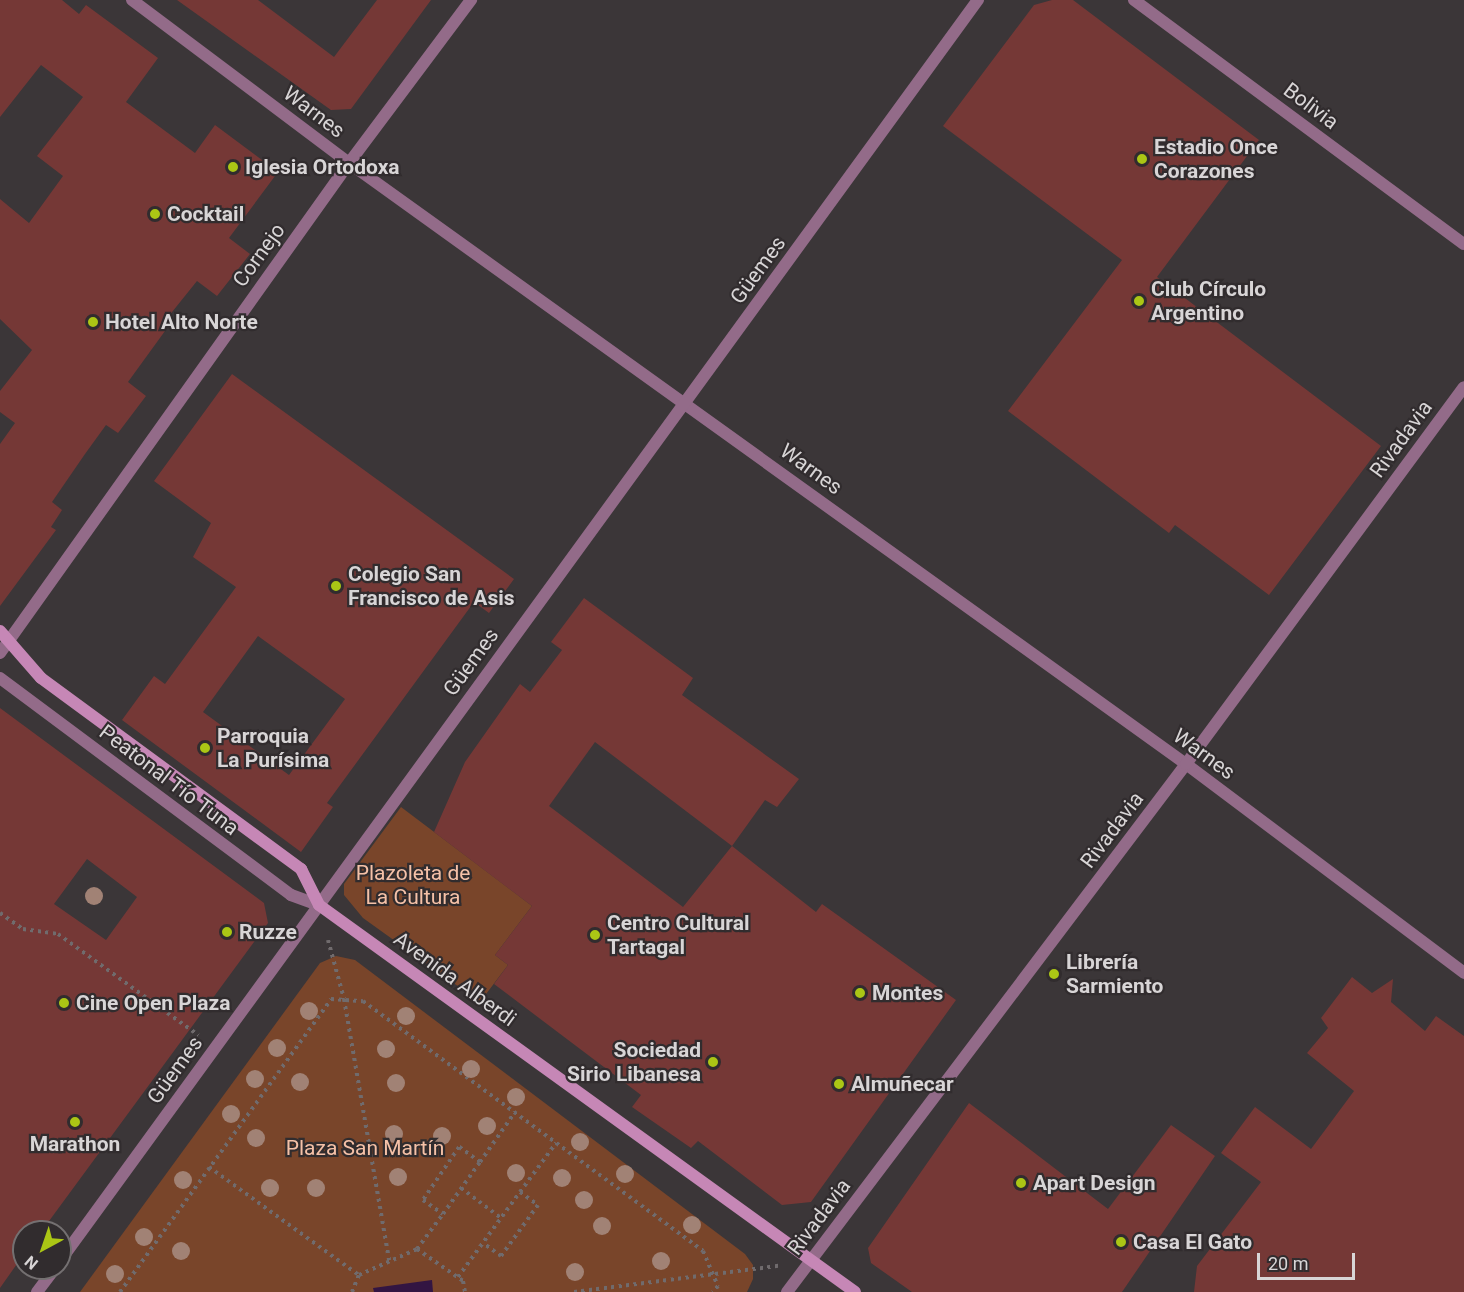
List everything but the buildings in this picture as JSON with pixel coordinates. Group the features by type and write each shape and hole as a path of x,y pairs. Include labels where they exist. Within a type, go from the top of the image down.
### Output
{"main road":[{"name":"Avenida Alberdi","path":"5,635 41,678 301,869 319,905 855,1292"}],"street":[{"name":"Warnes","path":"132,0 349,163 1186,764 1464,973"},
{"name":"Cornejo","path":"0,653 5,635 349,163 471,0"},
{"name":"Güemes","path":"72,1245 978,0"},
{"name":"Bolivia","path":"1134,0 1464,244"},
{"name":"Rivadavia","path":"787,1292 1186,764 1464,387"},
{"name":"Peatonal Tío Tuna","path":"0,678 291,895 319,905"}],"path":[{"path":"319,905 344,999 389,1260"},
{"path":"0,913 23,929 58,934 215,1048"},
{"path":"120,1292 332,999 363,1001 703,1251 718,1286 713,1292"},
{"path":"352,1292 359,1275 417,1249 515,1112"},
{"path":"458,1277 556,1143"},
{"path":"443,1214 423,1200 459,1147 480,1162"},
{"path":"209,1167 359,1275"},
{"path":"461,1188 501,1218"},
{"path":"483,1243 501,1256 538,1204 520,1192"},
{"path":"417,1249 458,1277 465,1292"},
{"path":"574,1292 715,1276 811,1260"}],"green space":[{"name":"Plazoleta de La Cultura","path":"401,807 532,906 495,955 508,965 480,1002 363,918 344,895 344,884"},
{"name":"Plaza San Martín","path":"336,956 355,960 745,1254 753,1265 753,1279 747,1292 80,1292 320,963"}],"shaded area":[{"path":"432,1280 433,1292 374,1292 373,1288"}],"place":[{"name":"Estadio Once Corazones","path":"1142,159"},
{"name":"Iglesia Ortodoxa","path":"233,167"},
{"name":"Cocktail","path":"155,214"},
{"name":"Club Círculo Argentino","path":"1139,301"},
{"name":"Hotel Alto Norte","path":"93,322"},
{"name":"Colegio San Francisco de Asis","path":"336,586"},
{"name":"Parroquia La Purísima","path":"205,748"},
{"name":"Ruzze","path":"227,932"},
{"name":"Centro Cultural Tartagal","path":"595,935"},
{"name":"Librería Sarmiento","path":"1054,974"},
{"name":"Montes","path":"860,993"},
{"name":"Cine Open Plaza","path":"64,1003"},
{"name":"Sociedad Sirio Libanesa","path":"713,1062"},
{"name":"Almuñecar","path":"839,1084"},
{"name":"Marathon","path":"75,1122"},
{"name":"Apart Design","path":"1021,1183"},
{"name":"Casa El Gato","path":"1121,1242"}]}
